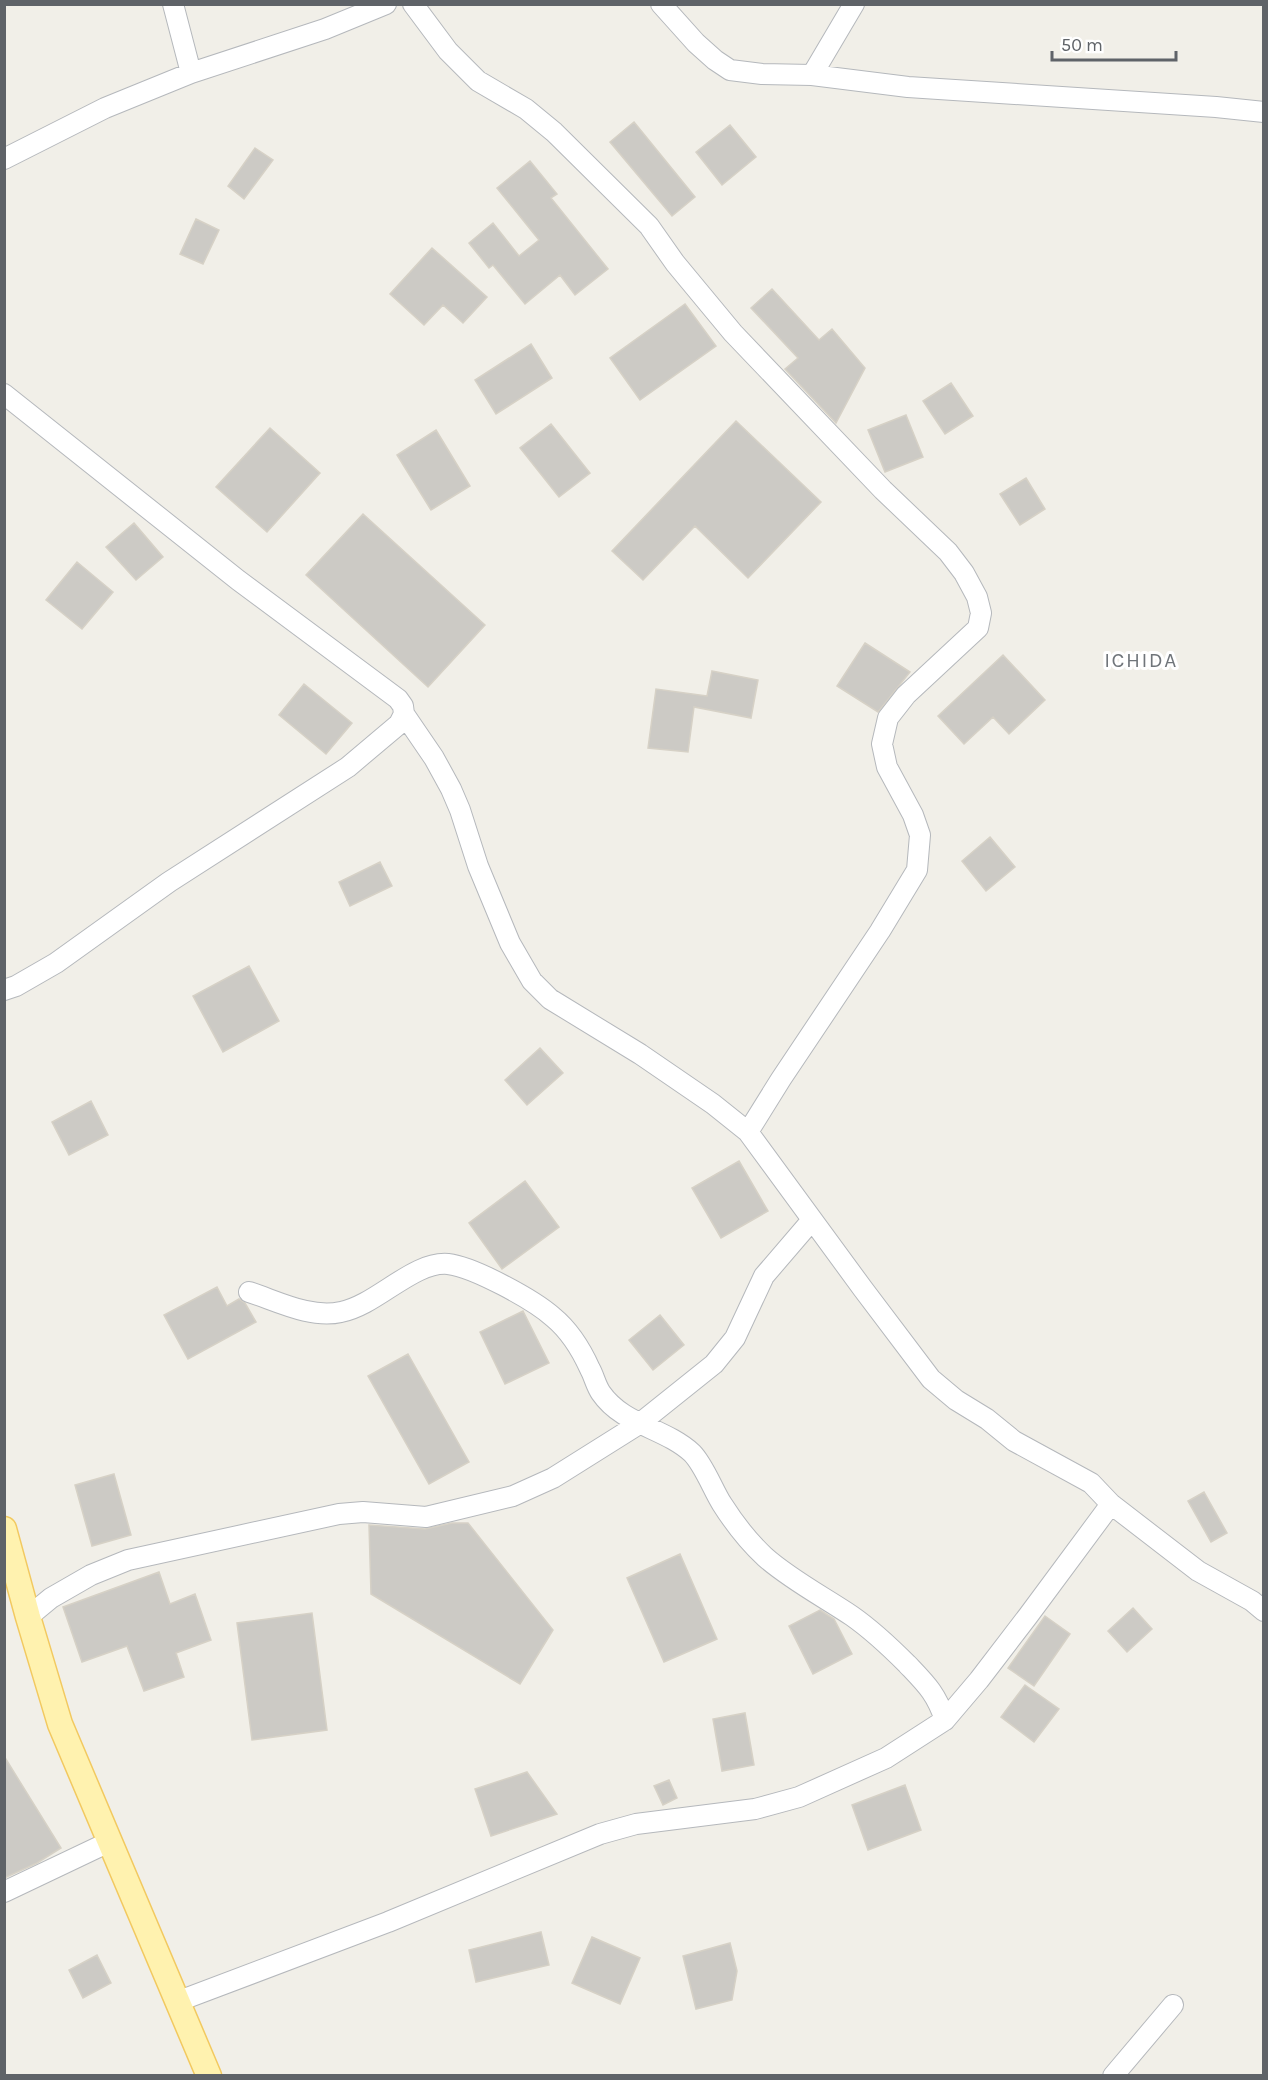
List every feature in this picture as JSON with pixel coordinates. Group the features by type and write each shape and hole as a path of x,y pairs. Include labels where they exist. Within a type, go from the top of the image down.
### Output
{"main road":[{"path":"4,1529 60,1724 209,2076"}],"street":[{"path":"173,4 191,73"},
{"path":"4,159 105,108 191,73 325,29 386,4"},
{"path":"413,4 448,51 478,81 526,108 554,132 649,226 675,263 733,333 883,490 948,552 964,573 977,597 981,613 978,628 906,695 888,718 882,744 887,767 913,815 920,835 917,870 880,931 781,1078 748,1132"},
{"path":"661,4 696,43 730,70 762,74 812,75 908,87 1263,112"},
{"path":"812,75 854,4"},
{"path":"4,394 238,580 389,692 403,706 404,714 434,758 451,789 478,866 506,932 532,981 550,999 640,1054 748,1132 931,1379 956,1400 987,1419 1014,1441 1091,1483 1112,1504 1198,1571 1252,1601 1263,1611"},
{"path":"4,990 16,986 56,963 169,882 348,767 399,724 404,714"},
{"path":"28,1617 51,1598 91,1575 128,1560 339,1514 363,1512 426,1516 513,1496 553,1478 639,1424 714,1364 735,1338 764,1276 812,1220"},
{"path":"249,1292 311,1312 340,1313 366,1304 428,1267 448,1264 476,1273 526,1297 554,1317 573,1337 602,1394 622,1414 679,1443 694,1455 722,1505 742,1533 766,1557 854,1617 885,1642 926,1684 938,1700 945,1720"},
{"path":"179,2001 388,1922 600,1834 636,1824 755,1809 798,1797 886,1758 945,1720 1007,1644 1112,1504"},
{"path":"4,1892 109,1842"},
{"path":"1113,2076 1173,2005"}],"building":[{"path":"634,122 695,197 672,216 610,142"},
{"path":"730,125 756,157 722,185 696,152"},
{"path":"255,148 273,160 244,199 228,186"},
{"path":"530,161 557,194 551,198 608,269 575,295 560,275 525,304 493,265 489,268 469,243 493,223 519,256 539,240 497,188"},
{"path":"196,219 219,230 203,264 180,254"},
{"path":"432,248 487,297 463,323 443,305 424,325 390,294"},
{"path":"772,289 819,340 832,329 865,368 836,423 785,369 798,358 751,308"},
{"path":"685,304 716,346 640,400 610,358"},
{"path":"531,344 552,378 496,414 475,380"},
{"path":"951,383 973,416 945,434 923,401"},
{"path":"906,415 923,457 885,472 868,430"},
{"path":"736,421 821,502 748,578 695,526 643,580 612,551"},
{"path":"551,424 590,473 559,497 520,448"},
{"path":"270,428 320,473 267,532 216,487"},
{"path":"436,430 470,486 431,510 397,455"},
{"path":"1026,478 1045,509 1020,525 1000,494"},
{"path":"363,514 485,625 428,687 306,575"},
{"path":"134,523 163,557 136,580 106,547"},
{"path":"77,562 113,592 82,629 46,600"},
{"path":"865,643 910,672 878,712 837,686"},
{"path":"1003,655 1045,700 1009,734 993,717 964,744 938,716"},
{"path":"712,671 758,680 751,718 694,707 688,752 648,748 656,689 707,696"},
{"path":"304,684 352,723 326,754 279,715"},
{"path":"990,837 1015,867 986,891 962,861"},
{"path":"380,862 392,886 350,906 339,882"},
{"path":"249,966 279,1021 223,1052 193,996"},
{"path":"540,1048 563,1073 527,1105 505,1080"},
{"path":"91,1101 108,1135 69,1155 52,1122"},
{"path":"739,1161 768,1211 721,1238 692,1188"},
{"path":"525,1181 559,1227 502,1269 469,1223"},
{"path":"217,1287 227,1306 239,1299 245,1303 256,1322 188,1359 164,1315"},
{"path":"523,1311 549,1363 505,1384 480,1332"},
{"path":"660,1315 684,1345 653,1370 629,1340"},
{"path":"408,1354 469,1462 429,1484 368,1376"},
{"path":"114,1474 131,1535 92,1546 75,1485"},
{"path":"1204,1492 1227,1533 1211,1542 1188,1501"},
{"path":"452,1523 468,1523 553,1630 520,1684 371,1594 369,1525 425,1529"},
{"path":"680,1554 717,1639 664,1662 627,1578"},
{"path":"159,1572 170,1604 195,1594 211,1640 176,1653 184,1677 144,1691 127,1646 82,1662 63,1607"},
{"path":"1133,1608 1152,1629 1127,1652 1108,1631"},
{"path":"820,1610 834,1619 852,1654 813,1674 789,1626"},
{"path":"312,1613 327,1730 252,1740 237,1623"},
{"path":"1045,1616 1070,1634 1034,1686 1008,1668"},
{"path":"1025,1685 1059,1709 1034,1742 1001,1717"},
{"path":"745,1713 754,1765 722,1771 713,1719"},
{"path":"4,1756 61,1848 37,1863 4,1878"},
{"path":"527,1772 557,1814 491,1836 475,1789"},
{"path":"669,1780 677,1798 663,1805 654,1786"},
{"path":"905,1785 921,1830 868,1850 852,1805"},
{"path":"541,1932 549,1965 476,1982 469,1950"},
{"path":"592,1937 640,1958 620,2004 572,1983"},
{"path":"730,1943 737,1971 732,2000 696,2009 683,1956"},
{"path":"97,1955 111,1983 83,1998 69,1970"}],"district":[{"name":"ICHIDA","path":"1141,660"}]}
